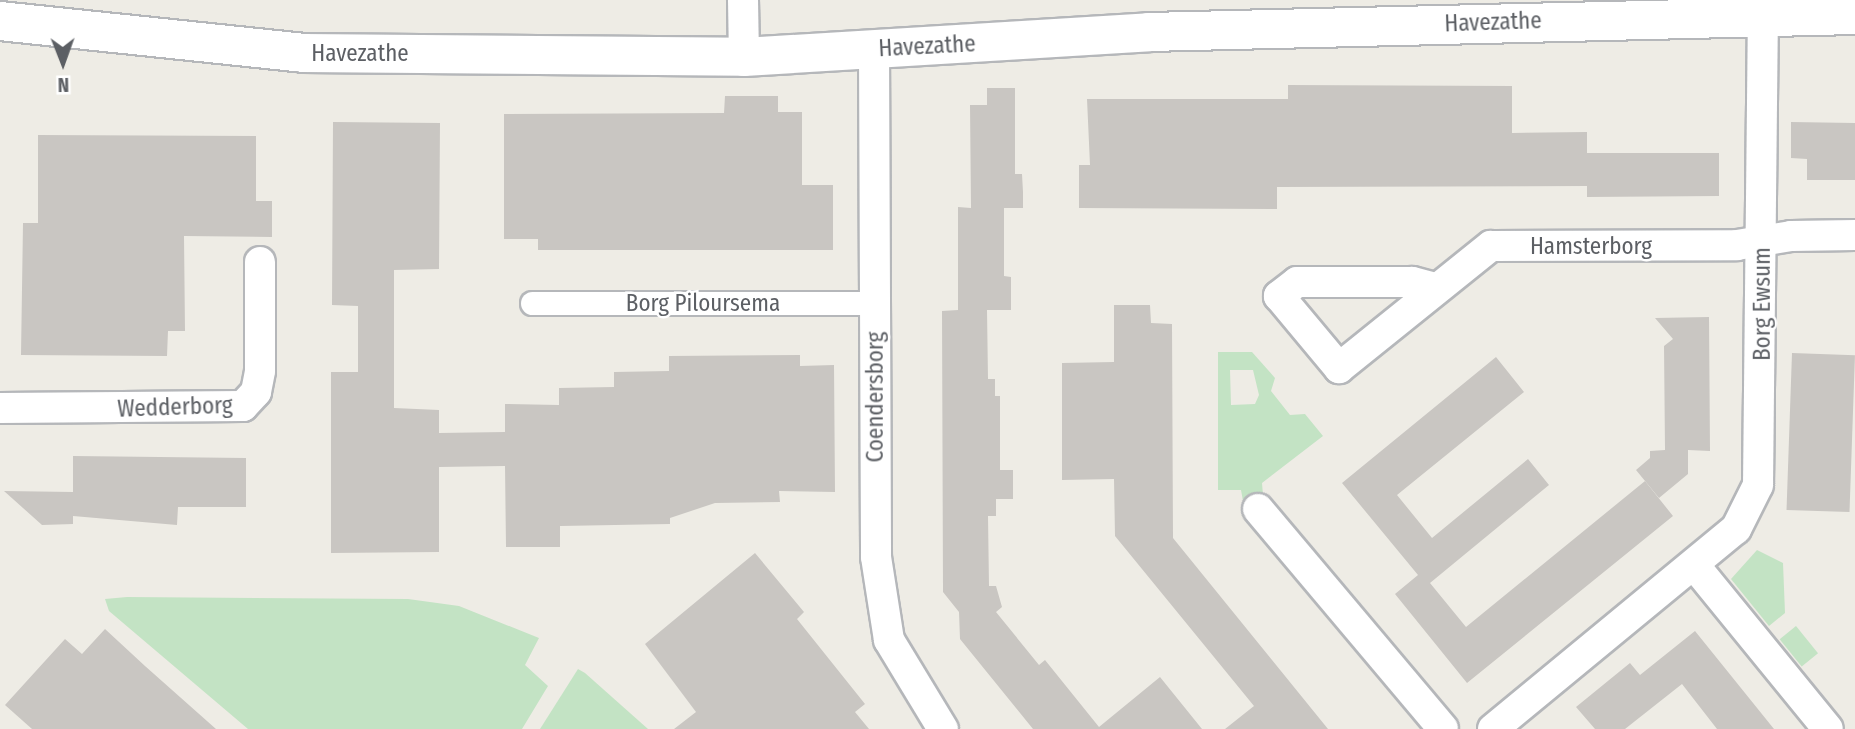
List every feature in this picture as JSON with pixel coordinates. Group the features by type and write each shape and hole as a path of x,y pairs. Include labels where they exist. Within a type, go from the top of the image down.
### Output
{"street":[{"path":"743,0 744,57"},
{"name":"Havezathe","path":"0,21 303,53 744,57 1149,32 1652,8 1763,18 1855,15"},
{"name":"Borg Ewsum","path":"1493,729 1737,529 1758,485 1763,18"},
{"name":"Coendersborg","path":"874,49 874,303 880,599 888,640 943,729"},
{"name":"Hamsterborg","path":"1435,288 1412,282 1297,282 1279,296 1339,368 1435,288 1491,246 1761,242 1855,235"},
{"name":"Wedderborg","path":"0,408 243,406 256,392 260,371 260,262"},
{"name":"Borg Piloursema","path":"532,303 874,303"},
{"path":"1258,509 1443,729"},
{"path":"1695,566 1828,729"}],"green space":[{"path":"1218,352 1252,352 1275,378 1271,391 1290,415 1305,414 1323,436 1262,483 1263,495 1243,501 1241,490 1218,490","holes":["1230,370 1253,370 1259,395 1255,404 1231,405"]},
{"path":"1757,550 1783,563 1785,613 1769,626 1731,579"},
{"path":"105,599 408,599 459,606 539,638 525,665 548,686 522,729 248,729 109,611"},
{"path":"1796,626 1818,653 1802,666 1780,639"},
{"path":"578,669 585,673 648,729 540,729"}],"building":[{"path":"1288,85 1512,86 1512,133 1587,132 1587,153 1719,153 1719,196 1587,197 1587,186 1277,187 1277,209 1079,208 1079,165 1090,165 1087,99 1288,99"},
{"path":"987,88 1015,88 1015,174 1022,174 1023,192 1023,208 1004,208 1004,276 1011,277 1011,310 987,310 988,379 995,379 995,396 1000,396 1000,470 1013,470 1013,499 996,499 996,516 988,516 989,586 996,586 1002,607 996,612 1039,665 1045,660 1099,727 1160,677 1202,729 1033,729 960,639 959,612 943,592 942,311 958,310 958,207 971,208 970,105 987,105"},
{"path":"725,96 778,96 778,112 802,112 802,185 833,185 833,250 538,250 538,239 504,239 504,114 724,113"},
{"path":"333,122 440,123 439,269 394,270 394,408 439,410 439,433 505,432 505,404 559,405 559,388 614,387 614,372 669,371 669,356 800,355 800,366 834,365 835,492 779,491 780,502 715,503 670,518 670,524 560,526 560,547 506,547 505,466 439,467 439,552 331,553 331,372 358,372 358,306 332,305"},
{"path":"1791,122 1855,123 1855,180 1807,180 1807,159 1791,158"},
{"path":"38,135 256,136 256,201 272,201 272,237 184,236 185,331 168,331 167,356 21,355 23,223 38,223"},
{"path":"1114,305 1150,305 1151,323 1172,324 1173,538 1328,729 1225,729 1254,706 1115,536 1114,479 1062,480 1062,363 1114,362"},
{"path":"1709,317 1710,451 1688,450 1688,474 1659,498 1636,470 1650,458 1650,451 1665,450 1664,346 1673,339 1655,318"},
{"path":"1792,353 1855,355 1849,512 1787,510"},
{"path":"1496,357 1524,392 1397,495 1432,538 1528,459 1549,485 1430,583 1466,627 1645,481 1673,516 1467,683 1395,594 1418,575 1342,483"},
{"path":"73,456 246,458 246,507 178,507 177,525 73,516 73,524 42,525 4,491 73,492"},
{"path":"755,553 804,612 797,619 865,704 855,712 869,729 674,729 696,712 645,644"},
{"path":"105,629 216,729 32,729 5,705 65,639 82,654"},
{"path":"1695,631 1774,729 1717,729 1682,684 1625,729 1595,729 1576,707 1630,663 1640,675"}]}
